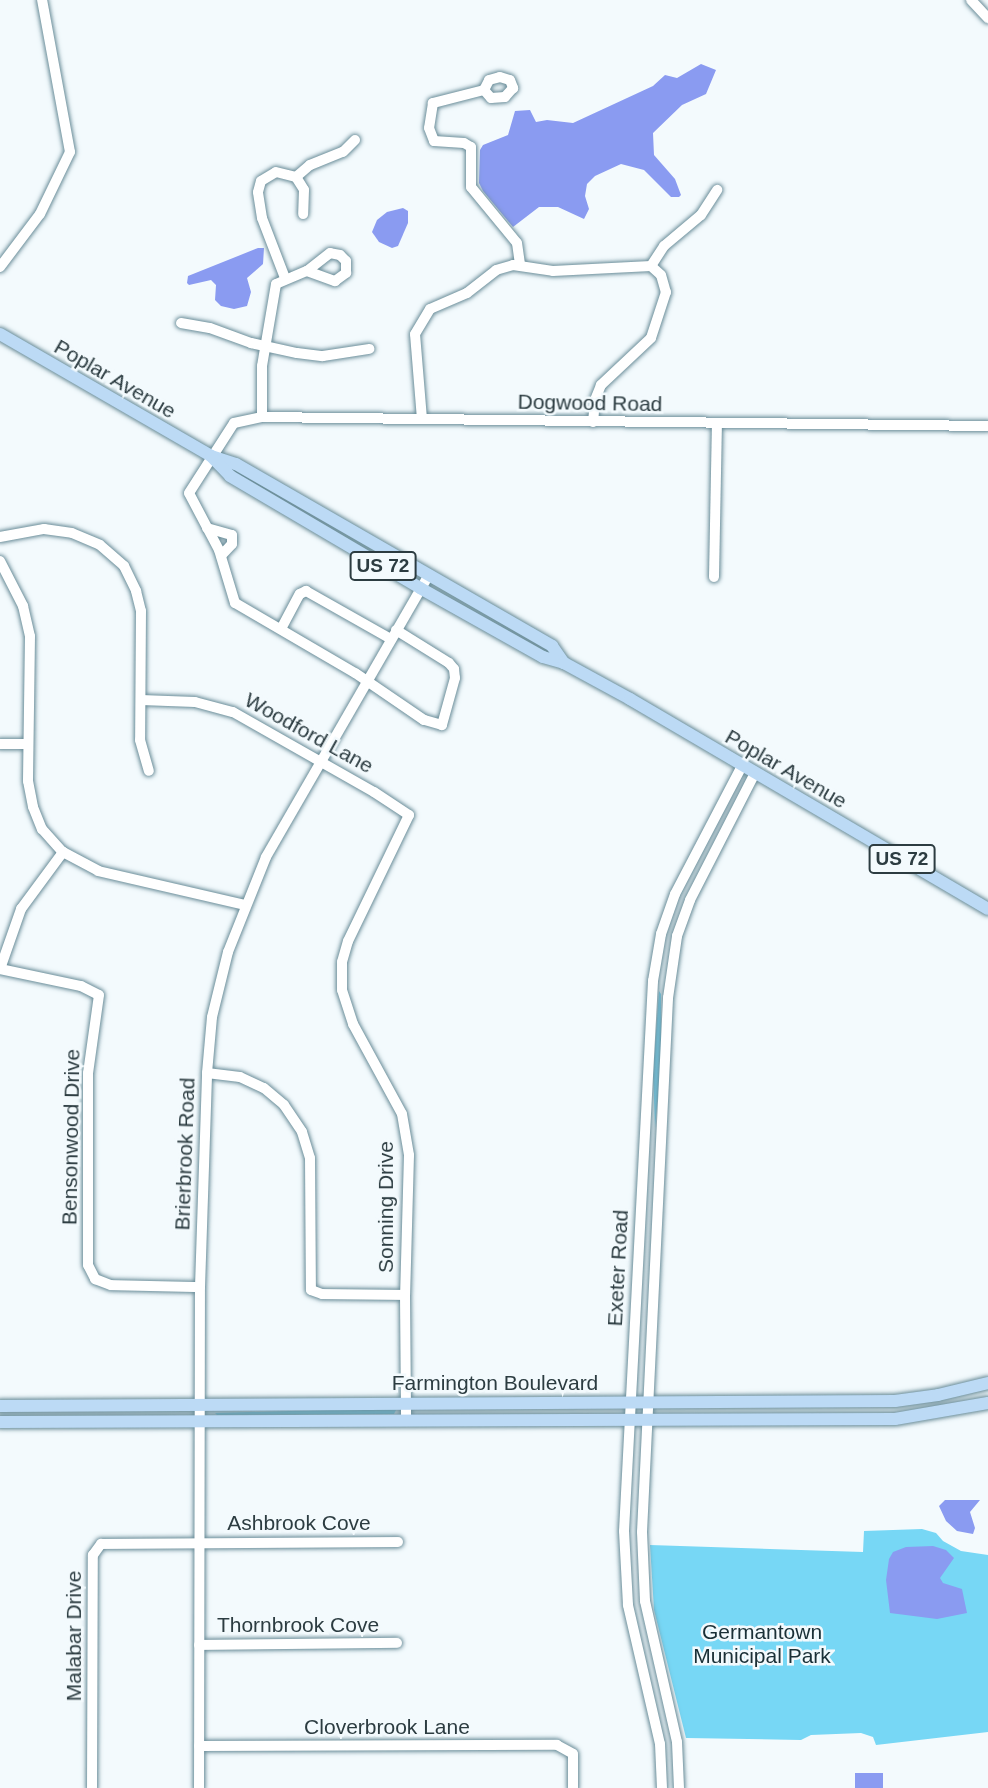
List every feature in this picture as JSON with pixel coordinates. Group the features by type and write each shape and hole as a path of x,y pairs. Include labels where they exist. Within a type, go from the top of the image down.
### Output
{"main road":[{"name":"Poplar Avenue","path":"0,334 211,456 236,464 552,646 564,663"},
{"name":"Poplar Avenue","path":"211,456 230,476 420,588 543,657 564,663 988,909"},
{"name":"Farmington Boulevard","path":"0,1422 406,1418 859,1420 988,1383"},
{"name":"Farmington Boulevard","path":"0,1406 813,1401 895,1410 988,1403"},
{"path":"813,1401 853,1409 859,1420"},
{"path":"786,1402 786,1420"}],"street":[{"path":"0,267 40,214 70,152 42,0"},
{"path":"971,0 988,19"},
{"path":"484,90 433,103 429,128 434,141 464,144 471,148 471,187 517,243 520,264"},
{"path":"296,177 310,165 343,152 355,140"},
{"path":"285,278 262,218 258,192 261,181 276,172 296,177 304,190 303,214"},
{"path":"651,266 664,246 701,215 716,190"},
{"path":"422,419 415,334 430,309 467,293 496,270 520,264 553,271 651,266 661,275 666,292 651,338 601,386 595,400 593,422"},
{"path":"262,417 262,366 274,289 285,278 307,271"},
{"path":"181,323 209,328 266,345 323,356 369,349"},
{"name":"Dogwood Road","path":"207,528 189,494 234,423 262,417 988,426"},
{"path":"714,577 717,424"},
{"path":"207,528 232,536 232,544 221,556"},
{"path":"207,528 221,556 235,603 367,681 424,720 442,726 454,678 454,669 449,663 306,591 300,594 281,629"},
{"path":"0,537 44,529 72,533 100,545 124,566 136,591 141,611 141,740 149,771"},
{"path":"0,561 23,607 30,636 28,781 33,807 42,829 63,852 98,871 245,905"},
{"name":"Brierbrook Road","path":"199,1788 200,1287 206,1073 219,986 245,905 270,849 429,575"},
{"name":"Woodford Lane","path":"141,700 186,701 221,707 320,761 409,815"},
{"path":"0,744 28,744"},
{"name":"Exeter Road","path":"662,1788 660,1744 628,1605 624,1531 653,981 661,934 675,894 742,766"},
{"name":"Exeter Road","path":"678,1788 677,1742 645,1601 642,1532 668,999 677,936 691,900 755,773"},
{"name":"Sonning Drive","path":"406,1418 405,1295 409,1155 402,1114 353,1024 342,990 342,962 348,941 409,815"},
{"path":"0,969 21,909 63,852"},
{"name":"Bensonwood Drive","path":"0,969 81,985 99,995 88,1073 88,1265 95,1279 111,1285 200,1287"},
{"path":"206,1073 240,1077 264,1088 284,1105 302,1132 310,1158 310,1290 322,1294 405,1295"},
{"name":"Ashbrook Cove","path":"200,1541 398,1542"},
{"name":"Malabar Drive","path":"92,1788 93,1555 101,1544 200,1541"},
{"name":"Thornbrook Cove","path":"199,1645 397,1643"},
{"name":"Cloverbrook Lane","path":"199,1746 557,1745 573,1754 573,1788"}],"green space":[{"path":"659,991 661,1065 655,1128 653,1073"},
{"path":"397,1408 394,1414 215,1413"},
{"name":"Germantown Municipal Park","path":"922,1529 936,1533 943,1541 961,1551 988,1555 988,1732 876,1745 873,1737 861,1733 811,1735 801,1740 686,1738 654,1610 650,1545 863,1552 864,1531"}],"shaded area":[{"path":"701,64 716,70 706,94 682,105 653,133 654,155 675,179 681,195 679,197 671,197 644,170 621,164 595,176 587,184 585,196 589,209 584,219 558,207 539,207 513,227 483,191 479,183 480,150 483,145 508,135 515,111 530,110 536,122 547,120 573,123 653,86 665,75 677,78"},
{"path":"403,208 408,211 408,223 398,246 392,248 379,242 372,232 377,220 387,212"},
{"path":"264,248 263,264 247,278 251,292 247,306 234,309 221,306 215,300 216,285 211,280 189,285 187,283 188,276"},
{"path":"945,1500 980,1500 970,1512 975,1528 973,1534 957,1531 946,1521 939,1506"},
{"path":"933,1546 946,1550 954,1558 940,1578 943,1583 962,1589 967,1613 937,1619 890,1613 886,1580 889,1559 893,1552 906,1547"},
{"path":"855,1773 883,1773 883,1788 855,1788"}]}
